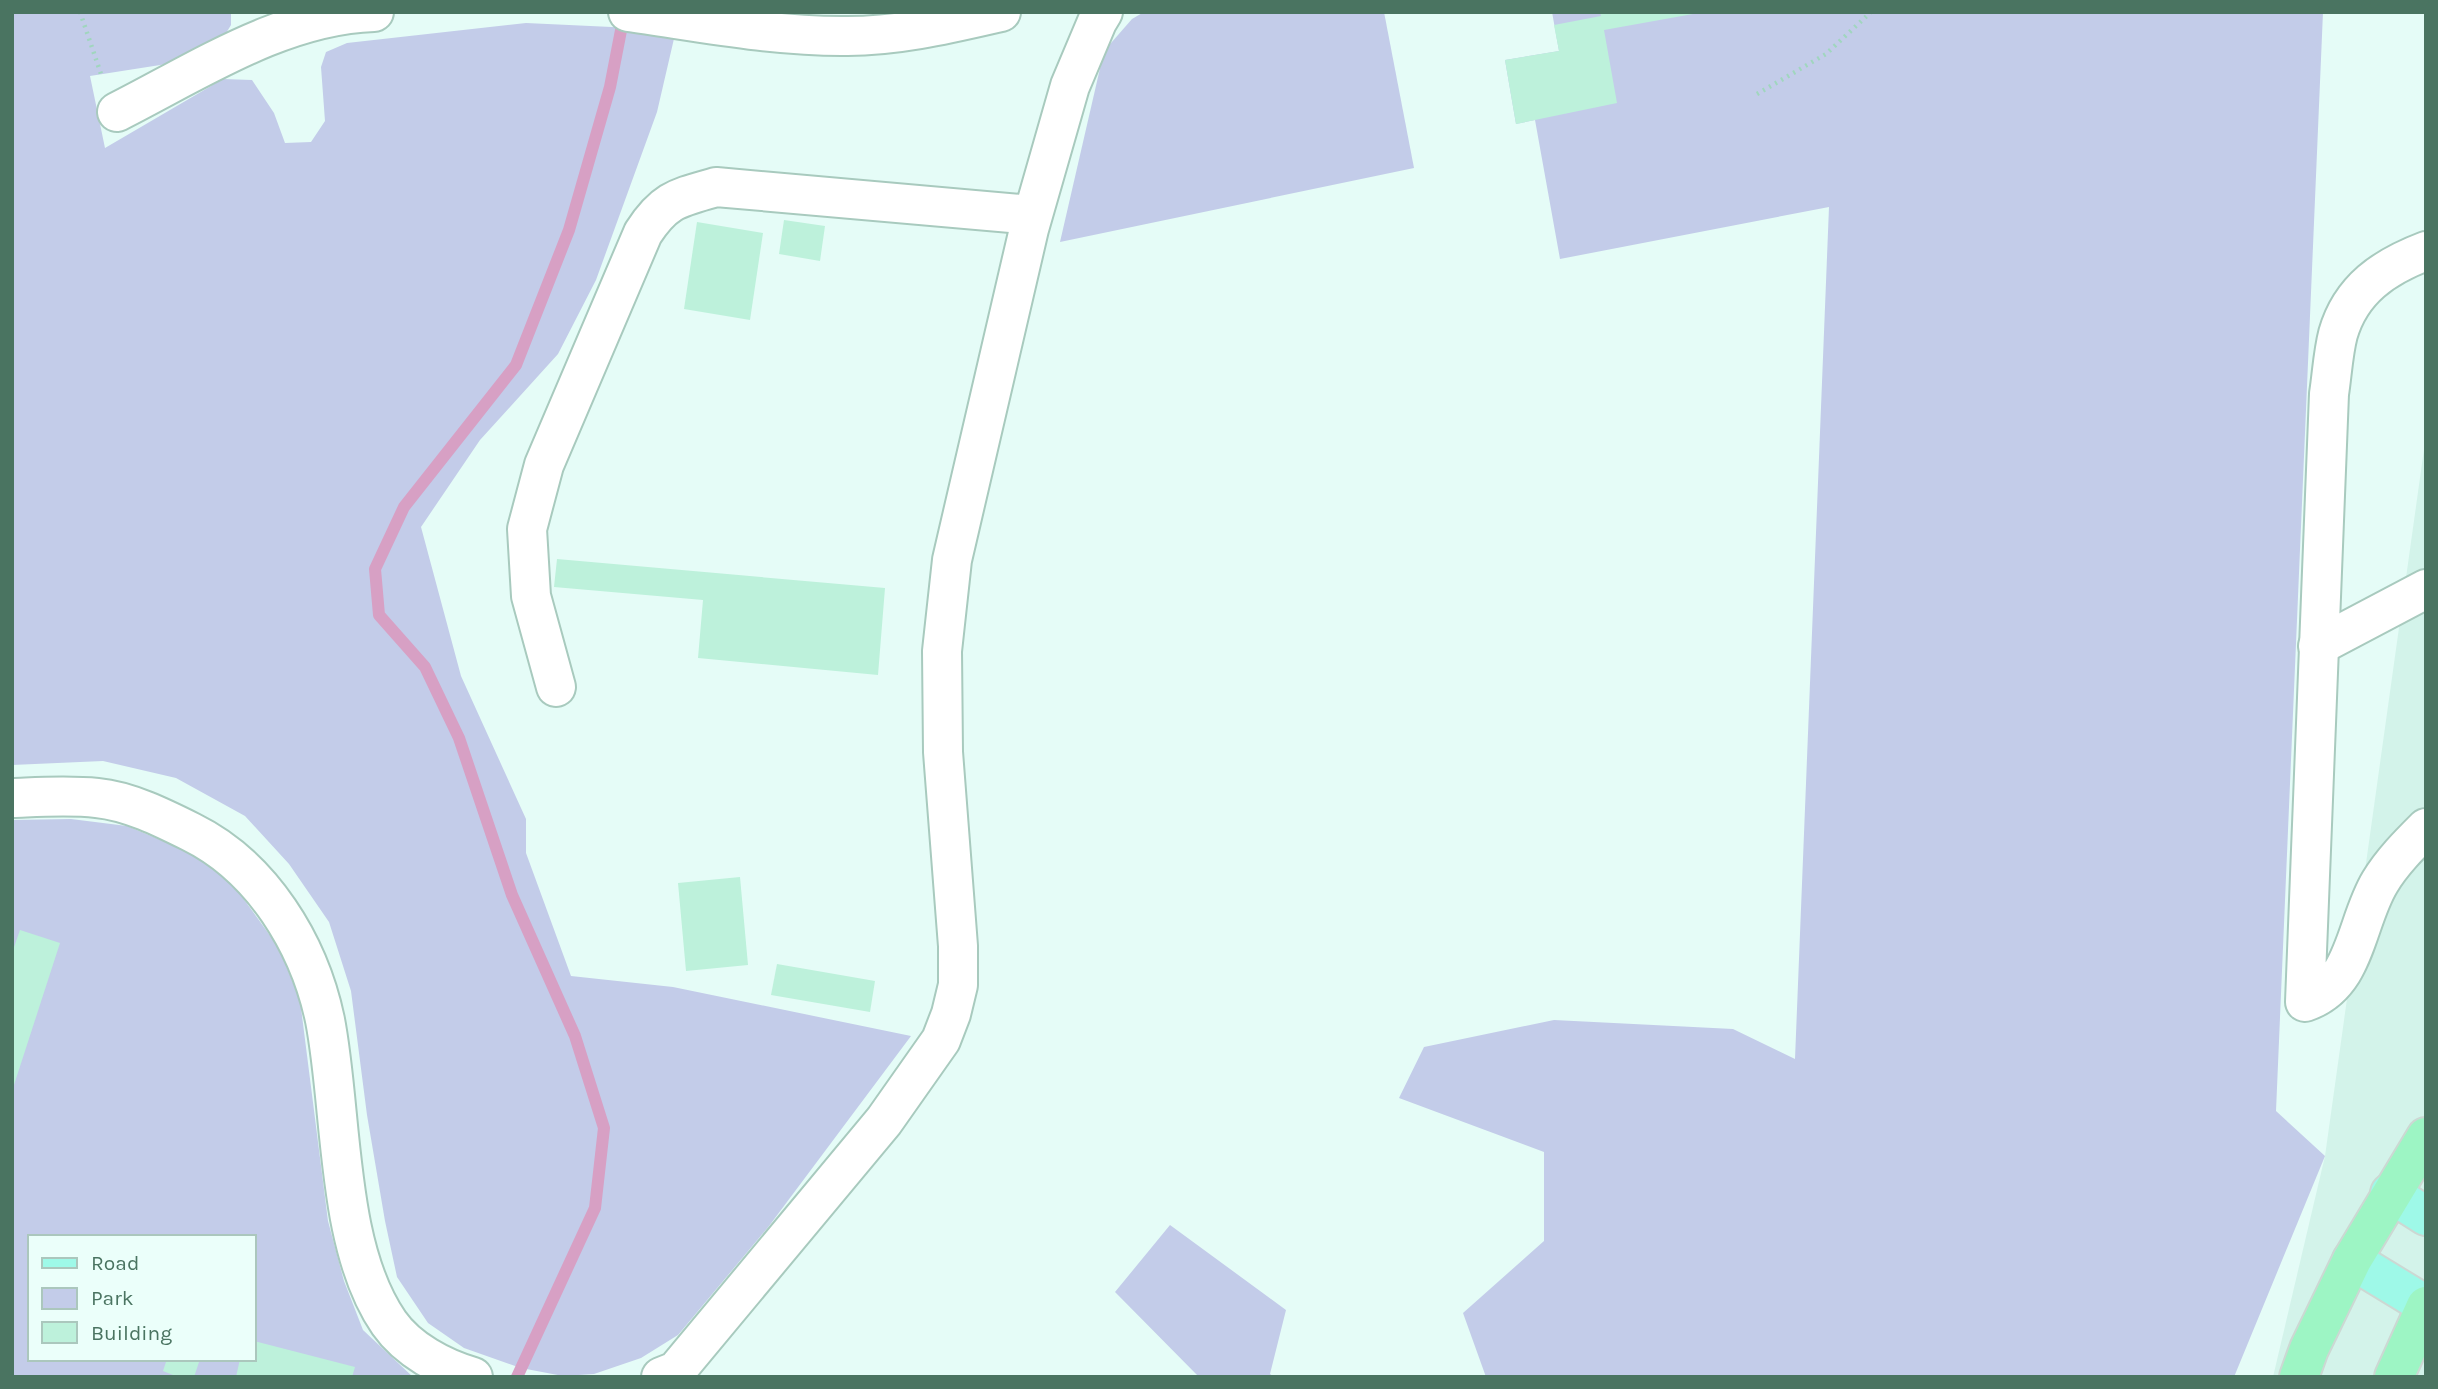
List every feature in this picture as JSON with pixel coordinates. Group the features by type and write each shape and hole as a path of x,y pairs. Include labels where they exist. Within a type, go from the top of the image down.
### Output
{"highway":[{"path":"2299,1377 2309,1349 2352,1259 2426,1137"},
{"path":"2394,1377 2426,1306"}],"main road":[{"path":"2390,1193 2426,1216"},
{"path":"2352,1259 2426,1306"}],"street":[{"path":"117,112 260,40 306,22 374,12"},
{"path":"639,14 781,33 844,37 917,29 1001,12"},
{"path":"670,1375 884,1121 941,1040 951,1014 958,985 958,946 943,752 942,651 952,561 1032,215 1070,86 1103,12"},
{"path":"556,687 531,596 527,529 544,465 643,233 657,211 680,197 716,187 1032,215"},
{"path":"2426,251 2407,258 2365,285 2350,307 2338,334 2329,394 2305,1002 2319,997 2335,984 2344,969 2379,884 2403,851 2426,828"},
{"path":"2318,646 2426,589"},
{"path":"12,799 56,796 100,798 137,808 209,841 246,870 272,901 296,939 312,976 324,1019 351,1225 360,1262 374,1297 390,1324 411,1346 463,1374"}],"path":[{"path":"80,12 97,66 117,112"},
{"path":"1757,94 1826,54 1871,12"}],"shaded area":[{"path":"2426,435 2426,1377 2273,1377 2325,1156"}],"green space":[{"path":"12,12 231,12 231,25 223,38 173,63 90,76 105,148 223,79 252,80 274,113 285,143 311,142 325,121 321,67 326,52 347,43 526,23 676,30 657,112 596,280 558,354 480,440 421,527 461,676 526,819 526,853 571,976 673,987 911,1036 769,1226 678,1335 641,1358 594,1374 563,1376 521,1368 464,1348 428,1323 397,1277 367,1115 351,991 329,922 289,864 245,816 176,778 103,761 12,765"},
{"path":"1144,12 1384,12 1414,168 1060,242 1104,51 1132,19"},
{"path":"1552,12 2323,12 2276,1111 2325,1156 2234,1377 1486,1377 1463,1313 1544,1241 1544,1152 1399,1098 1424,1047 1554,1020 1733,1029 1795,1059 1829,207 1560,259 1535,120 1516,124 1505,60 1559,51"},
{"path":"71,819 127,826 197,855 235,887 279,948 300,1000 328,1221 344,1281 363,1330 413,1377 12,1377 12,820"},
{"path":"1170,1225 1286,1310 1270,1374 1274,1377 1199,1377 1115,1292"}],"building":[{"path":"1600,12 1693,14 1604,30 1617,103 1516,124 1505,60 1559,51 1554,25 1601,16"},
{"path":"784,220 825,226 820,261 779,254"},
{"path":"697,222 763,233 750,320 684,309"},
{"path":"557,559 885,588 878,675 698,658 703,600 554,587"},
{"path":"740,877 748,965 686,971 678,883"},
{"path":"20,930 60,943 13,1088 12,953"},
{"path":"777,964 875,981 870,1012 771,995"},
{"path":"256,1342 355,1367 352,1377 236,1377 240,1361 256,1361"},
{"path":"166,1361 199,1361 194,1377 178,1377 163,1371"}],"waterway":[{"path":"517,1377 595,1208 604,1128 575,1036 512,895 459,738 425,667 379,615 375,569 404,507 516,365 569,230 610,87 624,15"}]}
